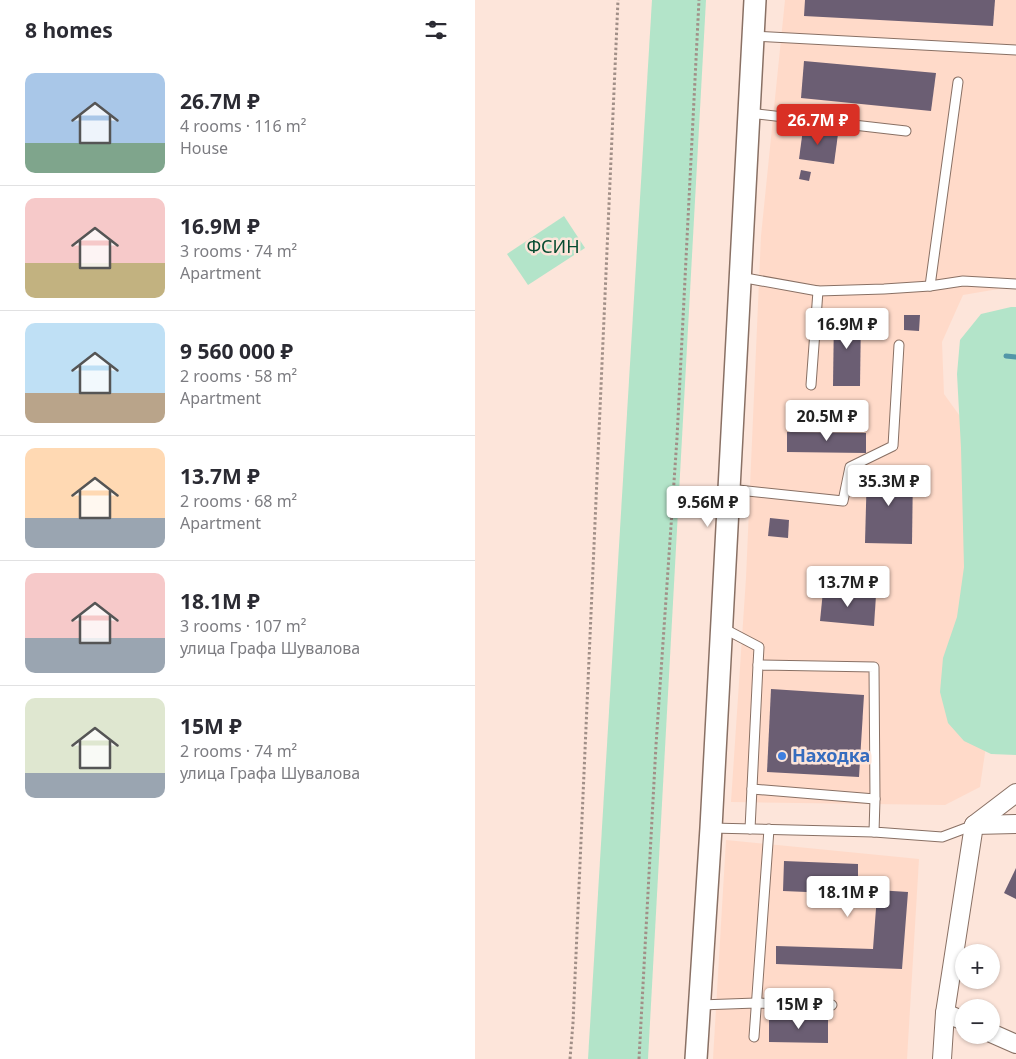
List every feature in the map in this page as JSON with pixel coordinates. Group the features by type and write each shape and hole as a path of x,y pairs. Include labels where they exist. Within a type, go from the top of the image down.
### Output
{"street":[{"path":"696,1059 711,828 755,0"},
{"path":"942,1059 945,1013 975,825 1016,793"},
{"path":"975,825 1016,824"},
{"path":"945,1013 955,1017"},
{"path":"1000,1037 1016,1044"}],"lane":[{"path":"753,36 1016,50"},
{"path":"930,286 958,82"},
{"path":"749,113 906,131"},
{"path":"740,277 818,291 930,286 963,281 1016,284"},
{"path":"811,385 818,291"},
{"path":"729,489 843,501 850,467 893,446 899,345"},
{"path":"721,627 759,647 750,829"},
{"path":"758,665 874,667 874,832"},
{"path":"753,789 875,799"},
{"path":"711,828 874,832 942,836 975,825"},
{"path":"754,1037 769,829"},
{"path":"699,1005 756,1003 832,1005"}],"path":[{"path":"570,1059 618,0"},
{"path":"639,1059 656,745 677,438 699,0"}],"shaded area":[{"path":"785,0 1016,0 1016,286 963,295 942,342 944,394 1016,494 1012,567 980,787 945,805 731,802 746,578 761,236"},
{"path":"726,840 919,859 907,1059 713,1059"}],"green space":[{"path":"652,0 706,0 648,1059 588,1059"},
{"name":"ФСИН","path":"564,216 585,248 528,285 507,254"},
{"path":"1016,307 1016,755 991,754 964,741 948,723 940,692 943,658 957,617 964,567 957,374 960,340 981,314"}],"building":[{"path":"805,0 995,0 993,26 804,16"},
{"path":"804,61 936,73 931,111 801,98"},
{"path":"803,129 838,134 834,164 799,159"},
{"path":"801,170 811,172 809,181 799,179"},
{"path":"834,315 861,315 860,386 833,386"},
{"path":"904,315 920,315 919,331 904,330"},
{"path":"787,432 866,433 866,453 787,452"},
{"path":"867,469 913,470 912,544 865,543"},
{"path":"770,518 789,520 788,538 768,536"},
{"path":"823,591 876,595 874,626 820,621"},
{"path":"771,689 864,695 859,777 767,772"},
{"path":"784,861 858,864 858,881 877,882 877,890 908,892 902,969 776,964 776,946 873,949 877,895 783,891"},
{"path":"1016,868 1016,899 1004,893"},
{"path":"769,1017 828,1017 828,1043 769,1042"}],"waterway":[{"path":"1006,356 1016,357"}],"place":[{"name":"Находка","path":"782,756"}]}
